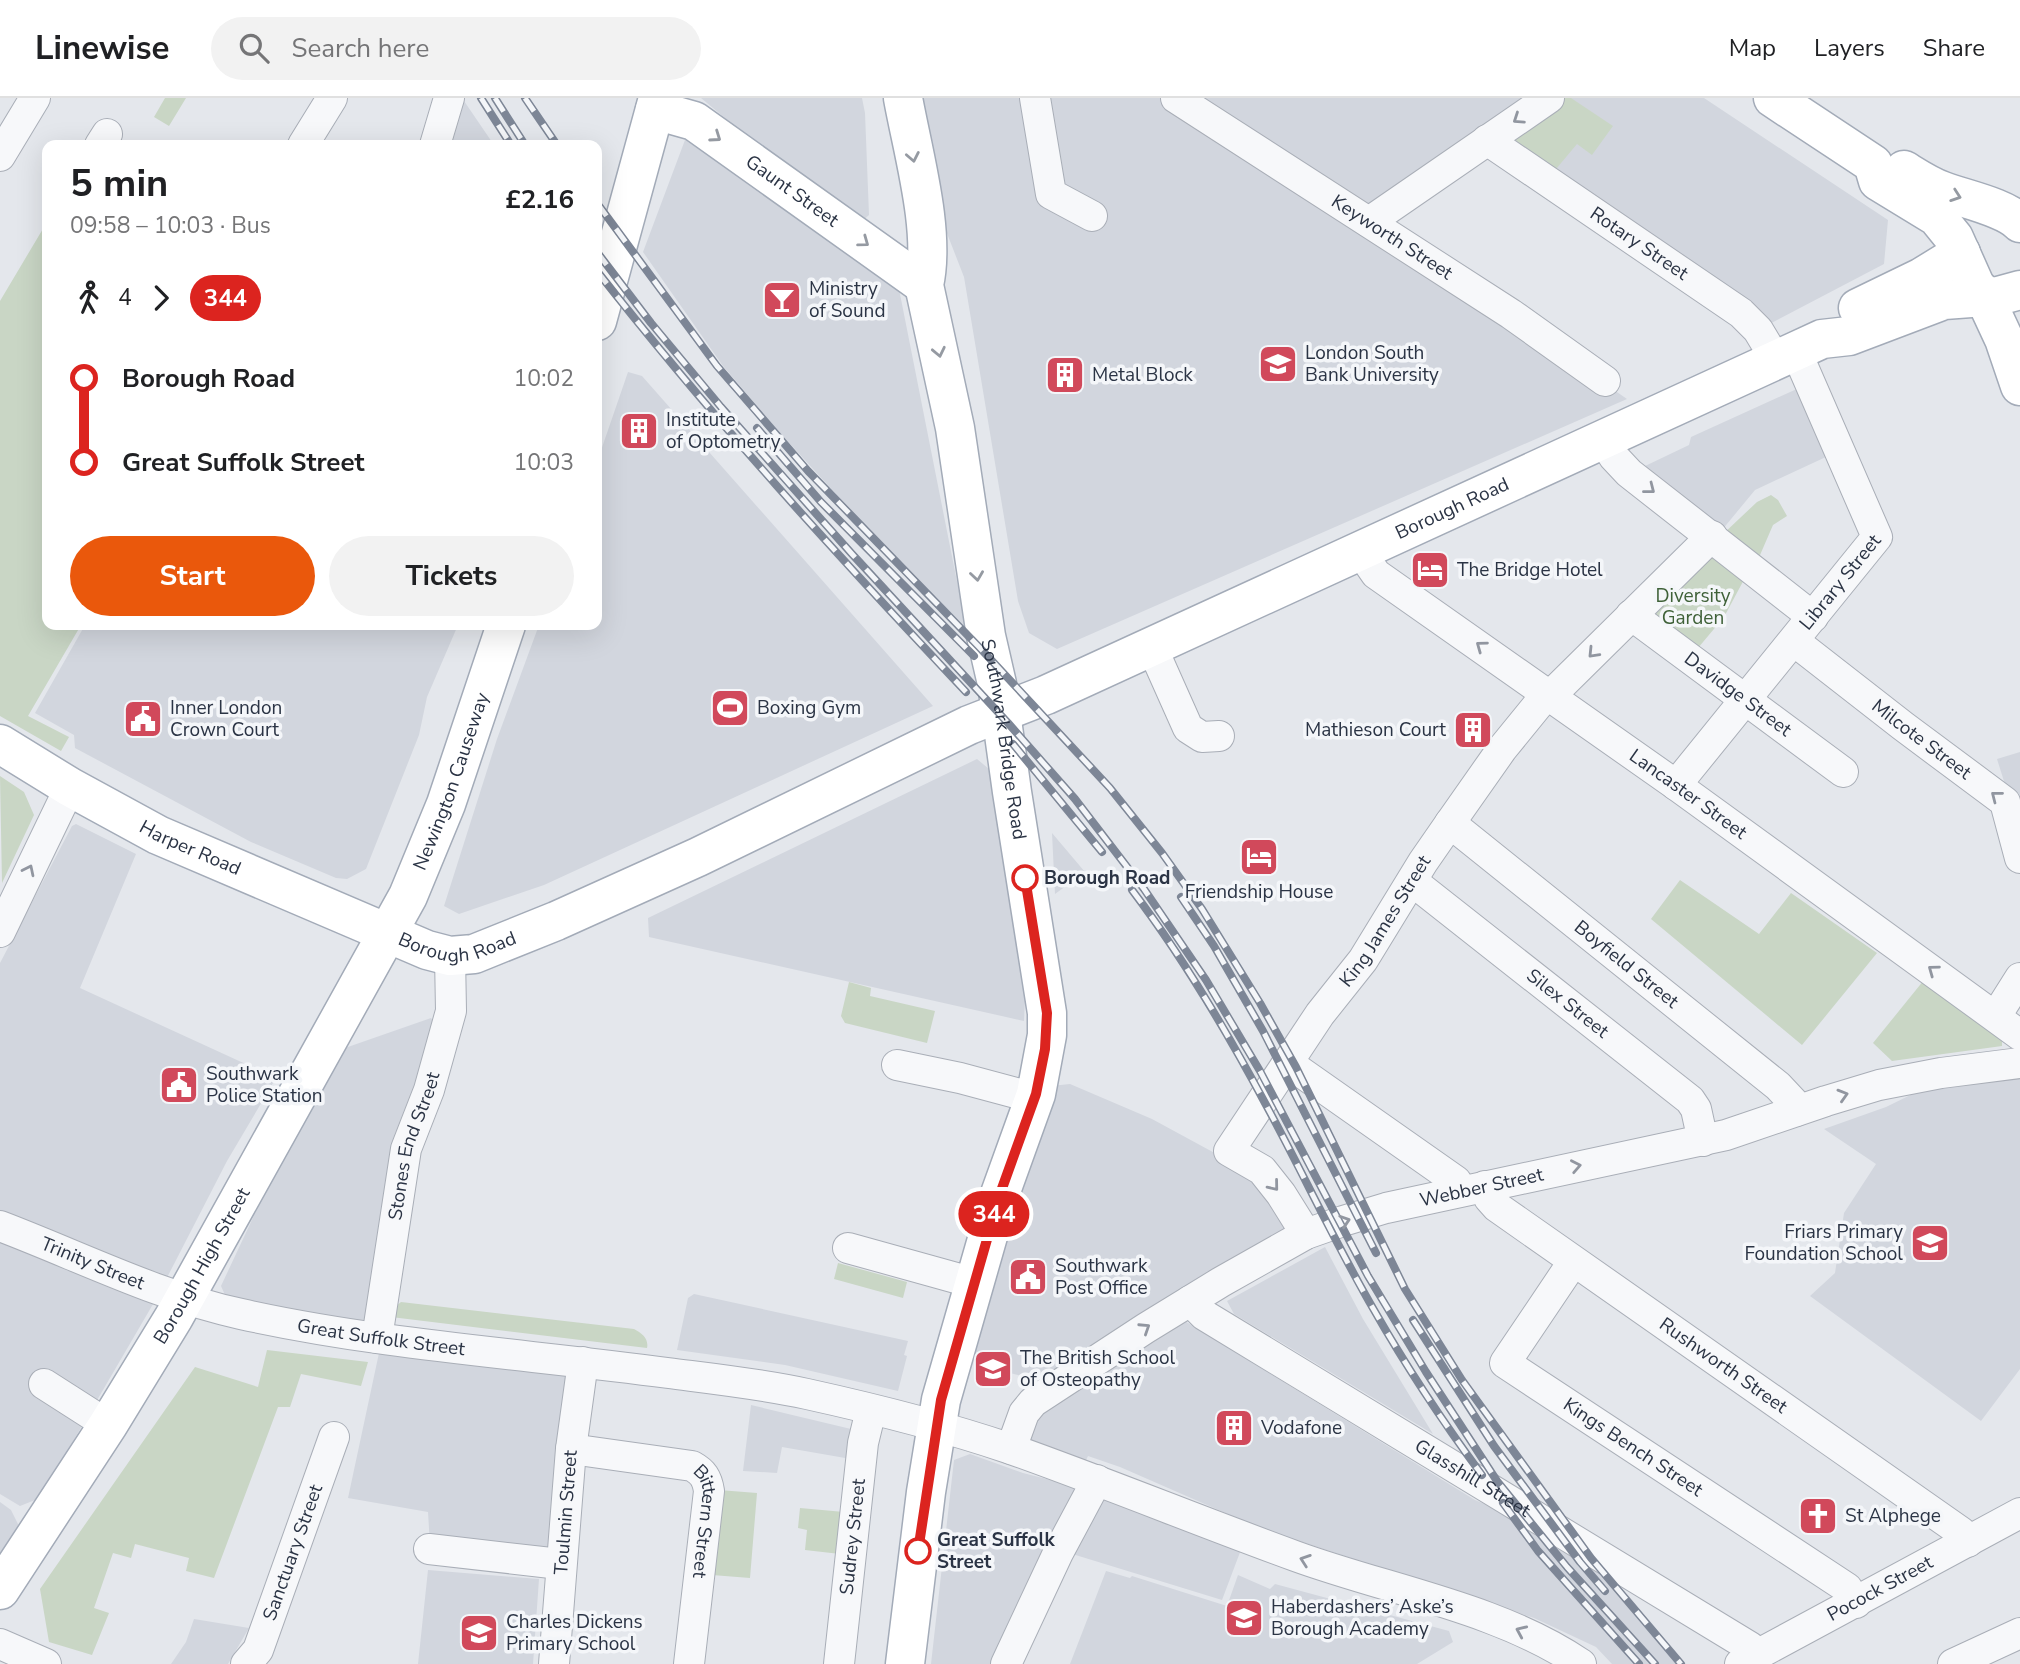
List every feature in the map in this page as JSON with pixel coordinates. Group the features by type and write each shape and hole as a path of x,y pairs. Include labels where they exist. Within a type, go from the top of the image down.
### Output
{"main road":[{"name":"Southwark Bridge Road","path":"903,98 928,239 929,266 924,285 955,428 1047,1013 1047,1035 1036,1094 1000,1194 941,1400 905,1664"},
{"path":"1773,98 1873,164 1891,162 1940,191 2013,218"},
{"name":"Gaunt Street","path":"656,104 694,121 924,285"},
{"path":"602,303 656,104"},
{"path":"1873,164 1878,181 1937,217 1947,228 1975,285 2002,293 2004,339 2020,386"},
{"name":"Borough Road","path":"1798,350 1841,317 1922,277 1961,253"},
{"name":"Borough Road","path":"388,934 450,956 474,954 568,916 698,857 869,772 1001,712 1046,695 1798,350 1849,336 1944,300 2002,293"},
{"name":"Newington Causeway","path":"388,934 415,883 438,825 504,630"},
{"name":"Harper Road","path":"0,744 70,787 158,835 388,934"},
{"name":"Borough High Street","path":"0,1590 108,1425 185,1298 388,934"}],"street":[{"path":"0,156 36,98"},
{"path":"306,140 332,98"},
{"path":"436,140 449,98"},
{"path":"1035,98 1051,194 1091,216"},
{"name":"Keyworth Street","path":"1176,98 1511,314 1605,381"},
{"path":"1369,222 1549,98"},
{"name":"Rotary Street","path":"1487,140 1741,313 1758,330 1798,350"},
{"name":"Library Street","path":"1676,785 1877,537 1798,350"},
{"path":"1603,440 1629,473 1813,617"},
{"name":"King James Street","path":"1306,1234 1262,1170 1229,1150 1320,1014 1363,960 1450,823 1502,749 1547,696 1712,536"},
{"name":"Lancaster Street","path":"1360,551 1376,574 1676,785 2020,1035"},
{"name":"Davidge Street","path":"1631,615 1843,772"},
{"name":"Milcote Street","path":"1794,641 2005,802 2020,858"},
{"path":"1151,645 1188,728 1202,737 1219,736"},
{"path":"0,932 70,787"},
{"name":"Boyfield Street","path":"1450,823 1778,1086 1791,1100 1796,1111"},
{"name":"Silex Street","path":"1412,881 1690,1100 1696,1109 1703,1141"},
{"name":"Stones End Street","path":"377,1338 406,1149 429,1090 451,1011 450,956"},
{"path":"1996,1016 2020,978"},
{"name":"Rushworth Street","path":"1288,1063 1456,1181 1489,1198 1497,1207 1573,1262 1961,1532 1968,1542"},
{"name":"Webber Street","path":"1011,1449 1024,1413 1033,1402 1190,1301 1306,1234 1386,1208 1703,1141 1849,1093 1962,1070 2020,1063"},
{"path":"897,1065 1016,1093 1036,1094"},
{"name":"Trinity Street","path":"0,1226 185,1298"},
{"path":"848,1248 974,1283"},
{"name":"Kings Bench Street","path":"1573,1262 1505,1363 1847,1588 1856,1603"},
{"name":"Great Suffolk Street","path":"185,1298 252,1317 377,1338 773,1388 937,1427 1011,1449 1309,1561 1509,1626 1552,1646 1581,1664"},
{"name":"Glasshill Street","path":"1190,1301 1204,1315 1750,1648 1748,1660"},
{"name":"Toulmin Street","path":"554,1664 570,1449 583,1362"},
{"path":"44,1384 108,1425"},
{"name":"Sudrey Street","path":"839,1664 863,1443 871,1410"},
{"name":"Sanctuary Street","path":"246,1664 258,1650 334,1437"},
{"name":"Bittern Street","path":"570,1449 692,1466 701,1471 707,1480 709,1491 689,1664"},
{"path":"1006,1664 1058,1553 1097,1480"},
{"name":"Pocock Street","path":"1748,1660 2020,1513"},
{"path":"429,1549 560,1564"},
{"path":"1954,1664 2020,1633"},
{"path":"0,1644 46,1664"}],"shaded area":[{"path":"462,98 491,140 448,140"},
{"path":"701,98 862,98 869,215 860,223 785,168"},
{"name":"London South Bank University","path":"907,98 1704,98 1888,220 1884,264 1758,330 1497,146 1370,222 1627,399 1057,649 1029,633 1018,601 964,277 934,200"},
{"path":"685,140 885,276 899,289 966,627 908,573 782,435 723,366 643,252"},
{"path":"628,372 642,376 933,706 544,885 459,914 444,906 497,739 537,630 602,630 602,447"},
{"path":"1799,388 1828,456 1755,490 1722,530 1643,467 1689,445 1691,437"},
{"path":"82,630 456,630 427,697 419,735 366,869 347,879 336,878 251,842 75,748 74,735 35,713"},
{"path":"2020,752 2020,832 1997,759"},
{"path":"977,759 989,769 1026,977 1024,1021 649,937 648,918"},
{"path":"76,824 136,854 80,988 276,1078 227,1161 156,1299 40,1498 20,1506 0,1494 0,963 72,826"},
{"path":"1052,833 1085,872 1055,894"},
{"path":"431,1018 440,1031 377,1311 362,1323 262,1306 225,1295 221,1286 280,1160 345,1048"},
{"name":"Friars Primary Foundation School","path":"2020,1072 2020,1369 1981,1421 1810,1296 1835,1273 1844,1213 1876,1164 1824,1129 1886,1107 1935,1083"},
{"path":"1070,1084 1152,1119 1257,1176 1287,1218 1288,1236 1051,1383 985,1367 965,1354 1051,1086"},
{"path":"1325,1247 1363,1319 1433,1434 1234,1314 1227,1301"},
{"path":"694,1294 908,1341 898,1391 785,1365 677,1350 688,1298"},
{"path":"1180,1318 1475,1500 1573,1541 1685,1664 1612,1664 1596,1647 1534,1618 1262,1529 1120,1467 1088,1456 1085,1462 1028,1444 1032,1417"},
{"path":"379,1353 570,1375 546,1559 430,1545 428,1512 348,1498"},
{"path":"751,1405 851,1429 851,1459 782,1447 777,1473 743,1471"},
{"path":"970,1454 1023,1473 1082,1488 1242,1547 1222,1600 1056,1549 990,1664 931,1664 954,1460"},
{"path":"0,1502 11,1510 20,1528 0,1558"},
{"name":"Charles Dickens Primary School","path":"428,1570 539,1579 533,1664 418,1664"},
{"name":"Haberdashers’ Aske’s Borough Academy","path":"1106,1571 1130,1578 1132,1576 1227,1606 1238,1575 1270,1589 1275,1584 1449,1631 1453,1642 1417,1664 1070,1664"},
{"path":"194,1619 249,1628 228,1664 171,1664 186,1642"}],"green space":[{"path":"165,98 186,98 169,126 154,117"},
{"path":"1560,98 1571,98 1613,126 1592,155 1577,144 1551,175 1505,144"},
{"path":"42,230 42,630 78,630 28,716 69,737 61,751 0,716 0,301"},
{"path":"1771,495 1778,500 1787,516 1773,525 1757,562 1722,535 1757,502"},
{"name":"Diversity Garden","path":"1712,547 1747,574 1724,617 1698,648 1646,610"},
{"path":"0,776 24,792 34,815 2,883"},
{"path":"1680,880 1759,934 1791,893 1877,953 1802,1045 1651,919"},
{"path":"1924,980 2002,1037 2002,1046 1892,1061 1873,1043"},
{"path":"849,982 871,988 870,996 935,1011 927,1043 845,1023 841,1016"},
{"path":"838,1263 907,1282 903,1298 834,1279"},
{"path":"401,1302 634,1329 644,1337 647,1348 391,1317 395,1307"},
{"path":"267,1350 368,1362 361,1386 301,1374 290,1407 278,1407 214,1578 186,1571 189,1558 135,1544 131,1558 113,1553 94,1608 109,1613 92,1655 49,1642 40,1589 195,1367 258,1387"},
{"path":"719,1490 757,1493 750,1578 712,1575"},
{"path":"800,1508 844,1512 840,1554 805,1550 807,1530 798,1528"}],"railway":[{"path":"481,98 508,140"},
{"path":"495,98 522,140"},
{"path":"525,98 554,140"},
{"path":"602,210 717,366 808,471 980,648 1110,788 1162,853 1202,909 1260,1003 1296,1067 1405,1289 1462,1380 1591,1558 1681,1664"},
{"path":"602,259 721,407 1075,799 1144,889 1206,980 1260,1071 1368,1276 1497,1481 1567,1567 1655,1664"},
{"path":"602,277 685,380 777,486 966,692"},
{"path":"757,428 821,502 974,656"},
{"path":"1013,744 1102,852"},
{"path":"1132,890 1186,967 1235,1048 1387,1332 1482,1475"},
{"path":"1181,897 1214,946 1263,1031 1376,1253"},
{"path":"1413,1320 1494,1446 1580,1562 1605,1591"},
{"path":"1503,1503 1538,1551 1639,1664"}],"bus line":[{"name":"344","path":"918,1551 941,1400 1000,1194 1036,1094 1045,1049 1047,1013 1025,878"}],"place":[{"name":"Ministry of Sound","path":"782,300"},
{"name":"London South Bank University","path":"1278,364"},
{"name":"Metal Block","path":"1065,375"},
{"name":"Institute of Optometry","path":"639,431"},
{"name":"The Bridge Hotel","path":"1430,570"},
{"name":"Boxing Gym","path":"730,708"},
{"name":"Inner London Crown Court","path":"143,719"},
{"name":"Mathieson Court","path":"1473,730"},
{"name":"Friendship House","path":"1259,857"},
{"name":"Borough Road","path":"1025,878"},
{"name":"Southwark Police Station","path":"179,1085"},
{"name":"Friars Primary Foundation School","path":"1930,1243"},
{"name":"Southwark Post Office","path":"1028,1277"},
{"name":"The British School of Osteopathy","path":"993,1369"},
{"name":"Vodafone","path":"1234,1428"},
{"name":"St Alphege","path":"1818,1516"},
{"name":"Great Suffolk Street","path":"918,1551"},
{"name":"Haberdashers’ Aske’s Borough Academy","path":"1244,1618"},
{"name":"Charles Dickens Primary School","path":"479,1633"}]}
